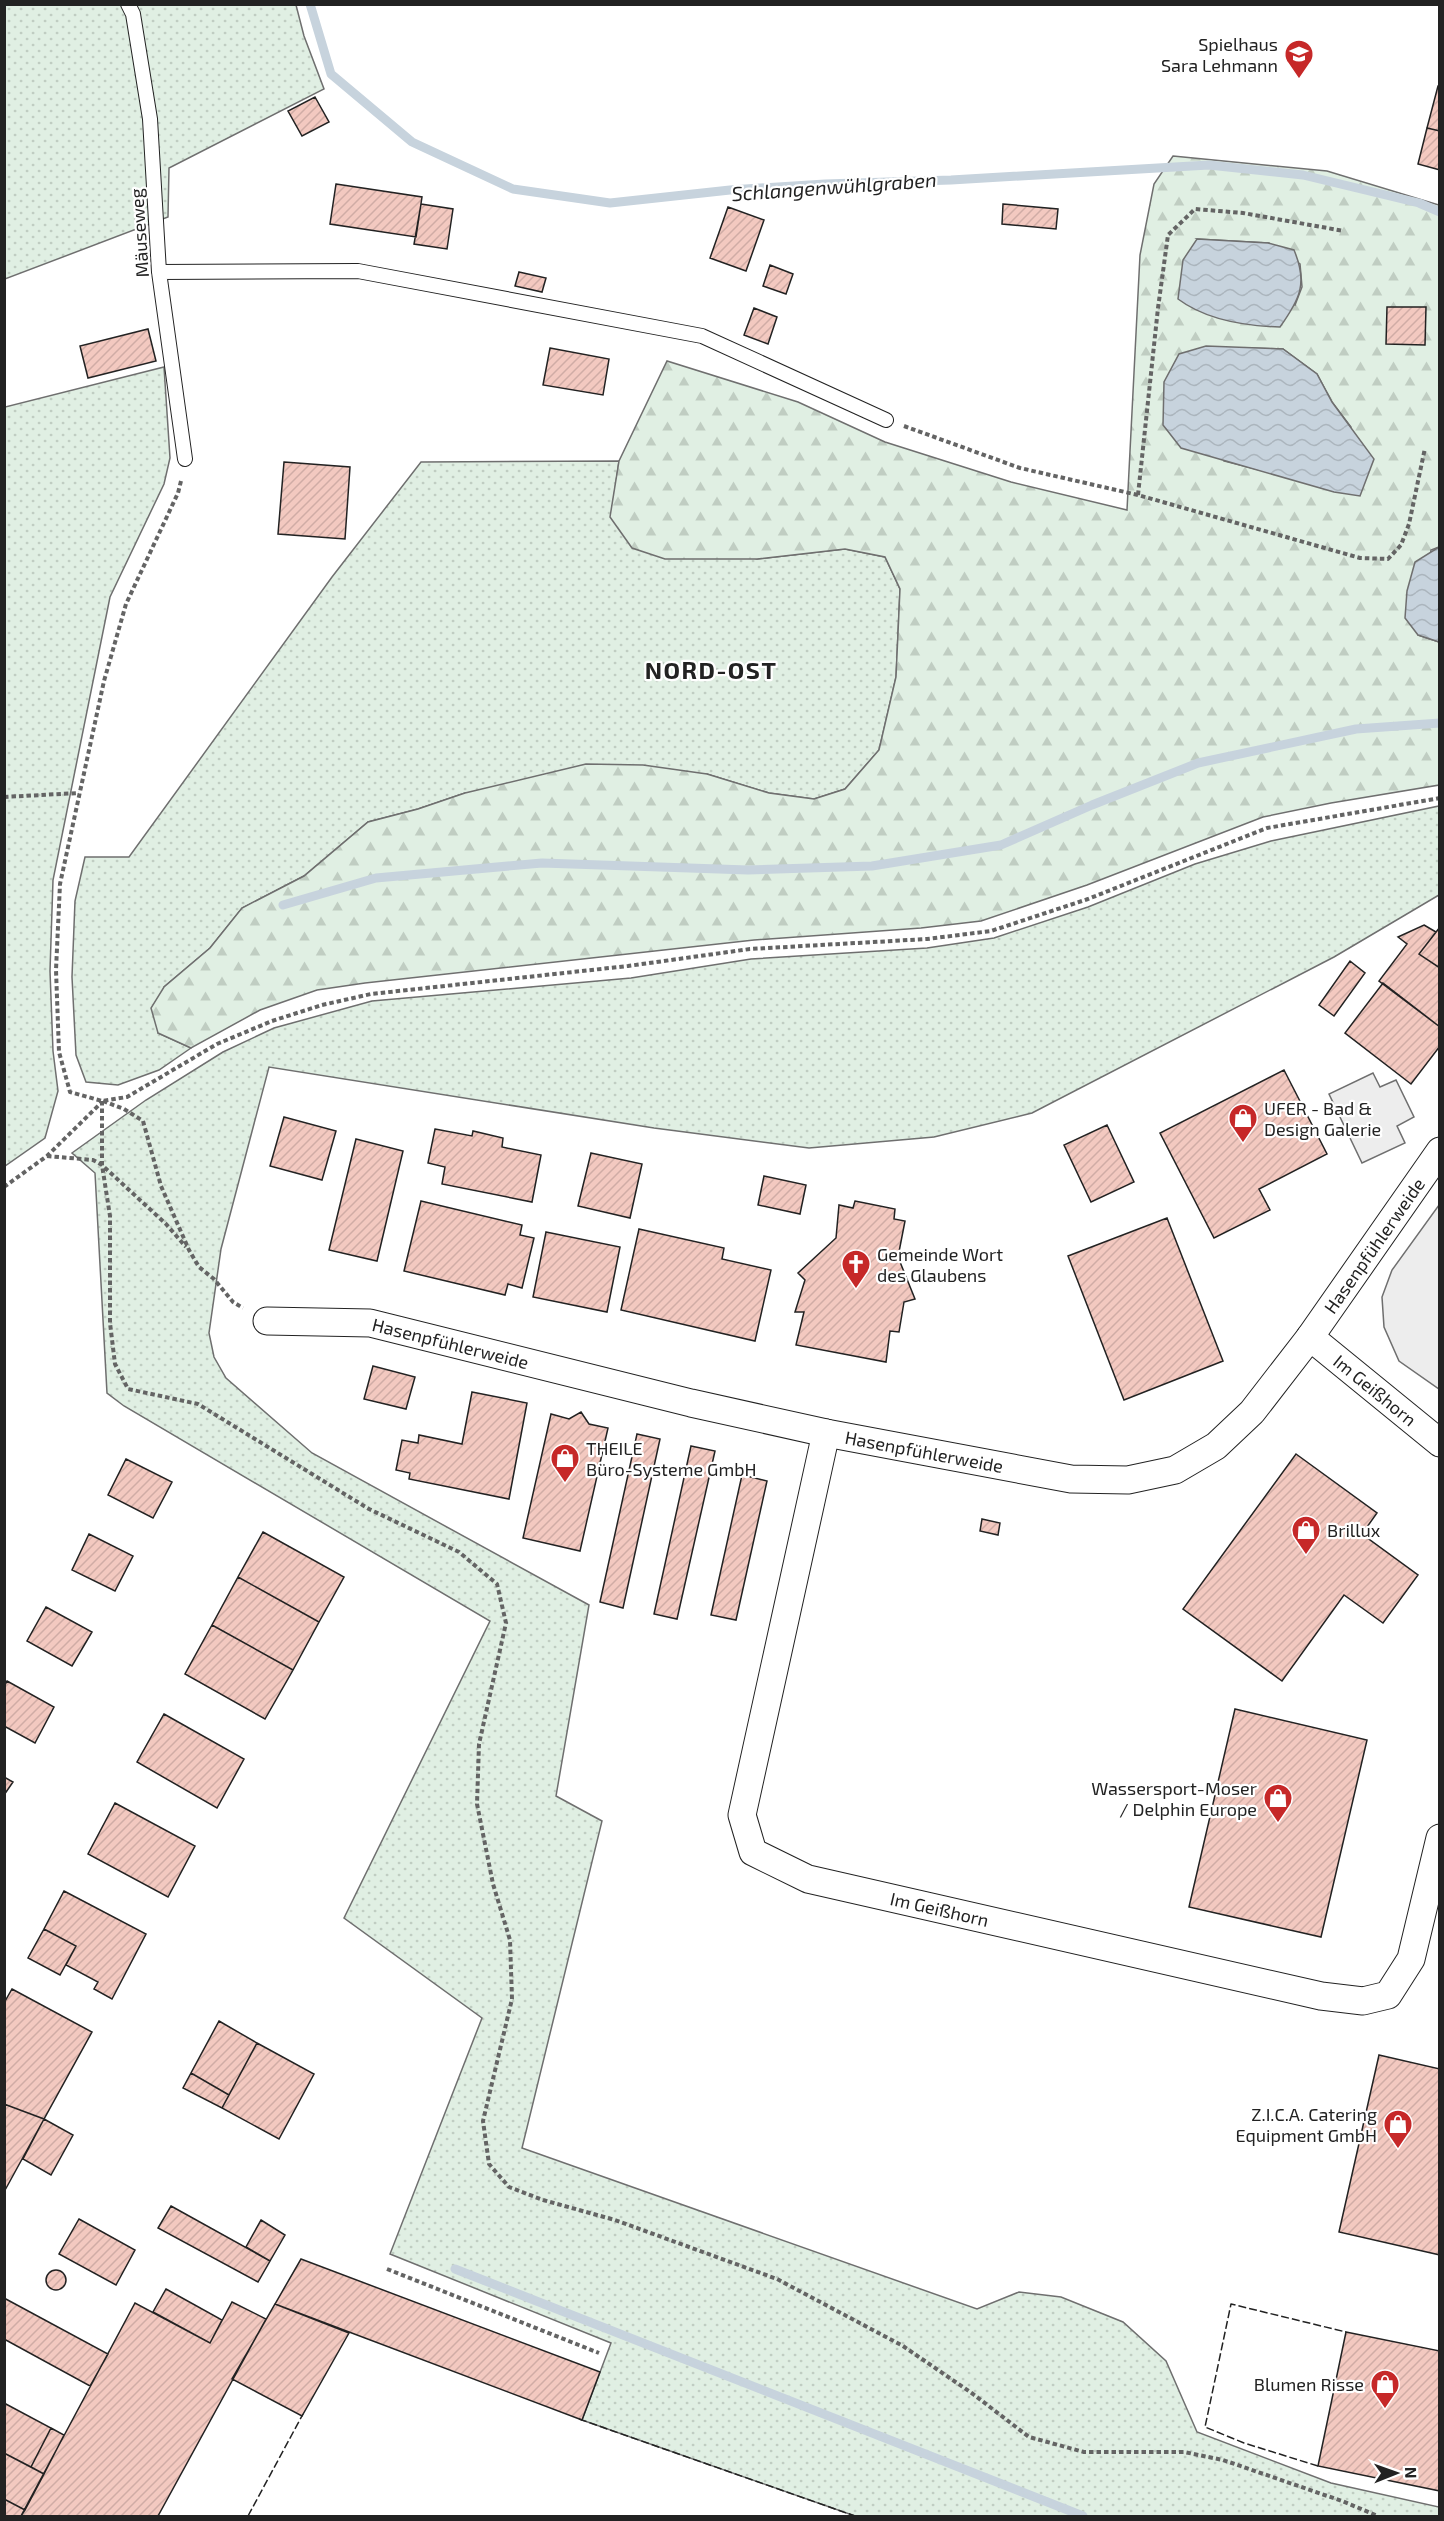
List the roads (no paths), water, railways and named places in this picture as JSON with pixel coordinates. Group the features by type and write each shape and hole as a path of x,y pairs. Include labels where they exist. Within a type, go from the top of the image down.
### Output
{"street":[{"name":"Hasenpfühlerweide","path":"267,1321 370,1323 691,1403 826,1433 1071,1479 1128,1480 1175,1470 1216,1446 1252,1412 1310,1337 1440,1151"},
{"name":"Im Geißhorn","path":"1310,1337 1440,1443"},
{"name":"Im Geißhorn","path":"826,1433 742,1815 753,1852 808,1879 1321,1996 1364,2001 1388,1995 1411,1959 1440,1838"}],"lane":[{"name":"Mäuseweg","path":"128,4 133,14 150,119 159,272 185,459"},
{"path":"159,272 358,271 702,336 886,420"}],"water":[{"path":"1197,239 1268,243 1294,250 1301,272 1300,290 1293,308 1280,327 1253,325 1213,317 1178,299 1183,260"},
{"path":"1206,346 1283,349 1317,374 1332,402 1374,459 1360,496 1334,492 1181,448 1163,425 1164,382 1179,354"},
{"path":"1439,547 1439,642 1418,635 1405,618 1407,591 1415,562"}],"waterway":[{"name":"Schlangenwühlgraben","path":"310,4 331,74 412,142 513,189 610,203 730,190 1209,165 1303,175 1419,203 1440,212"},
{"path":"283,905 376,878 542,863 748,870 872,866 1001,845 1092,805 1198,763 1356,729 1440,723"},
{"path":"455,2269 1083,2516"}],"place":[{"name":"Spielhaus Sara Lehmann","path":"1299,80"},
{"name":"UFER - Bad & Design Galerie","path":"1243,1144"},
{"name":"Gemeinde Wort des Glaubens","path":"856,1290"},
{"name":"THEILE Büro-Systeme GmbH","path":"565,1484"},
{"name":"Brillux","path":"1306,1556"},
{"name":"Wassersport-Moser / Delphin Europe","path":"1278,1824"},
{"name":"Z.I.C.A. Catering Equipment GmbH","path":"1398,2150"},
{"name":"Blumen Risse","path":"1385,2410"}],"district":[{"name":"NORD-OST","path":"711,669"}]}
